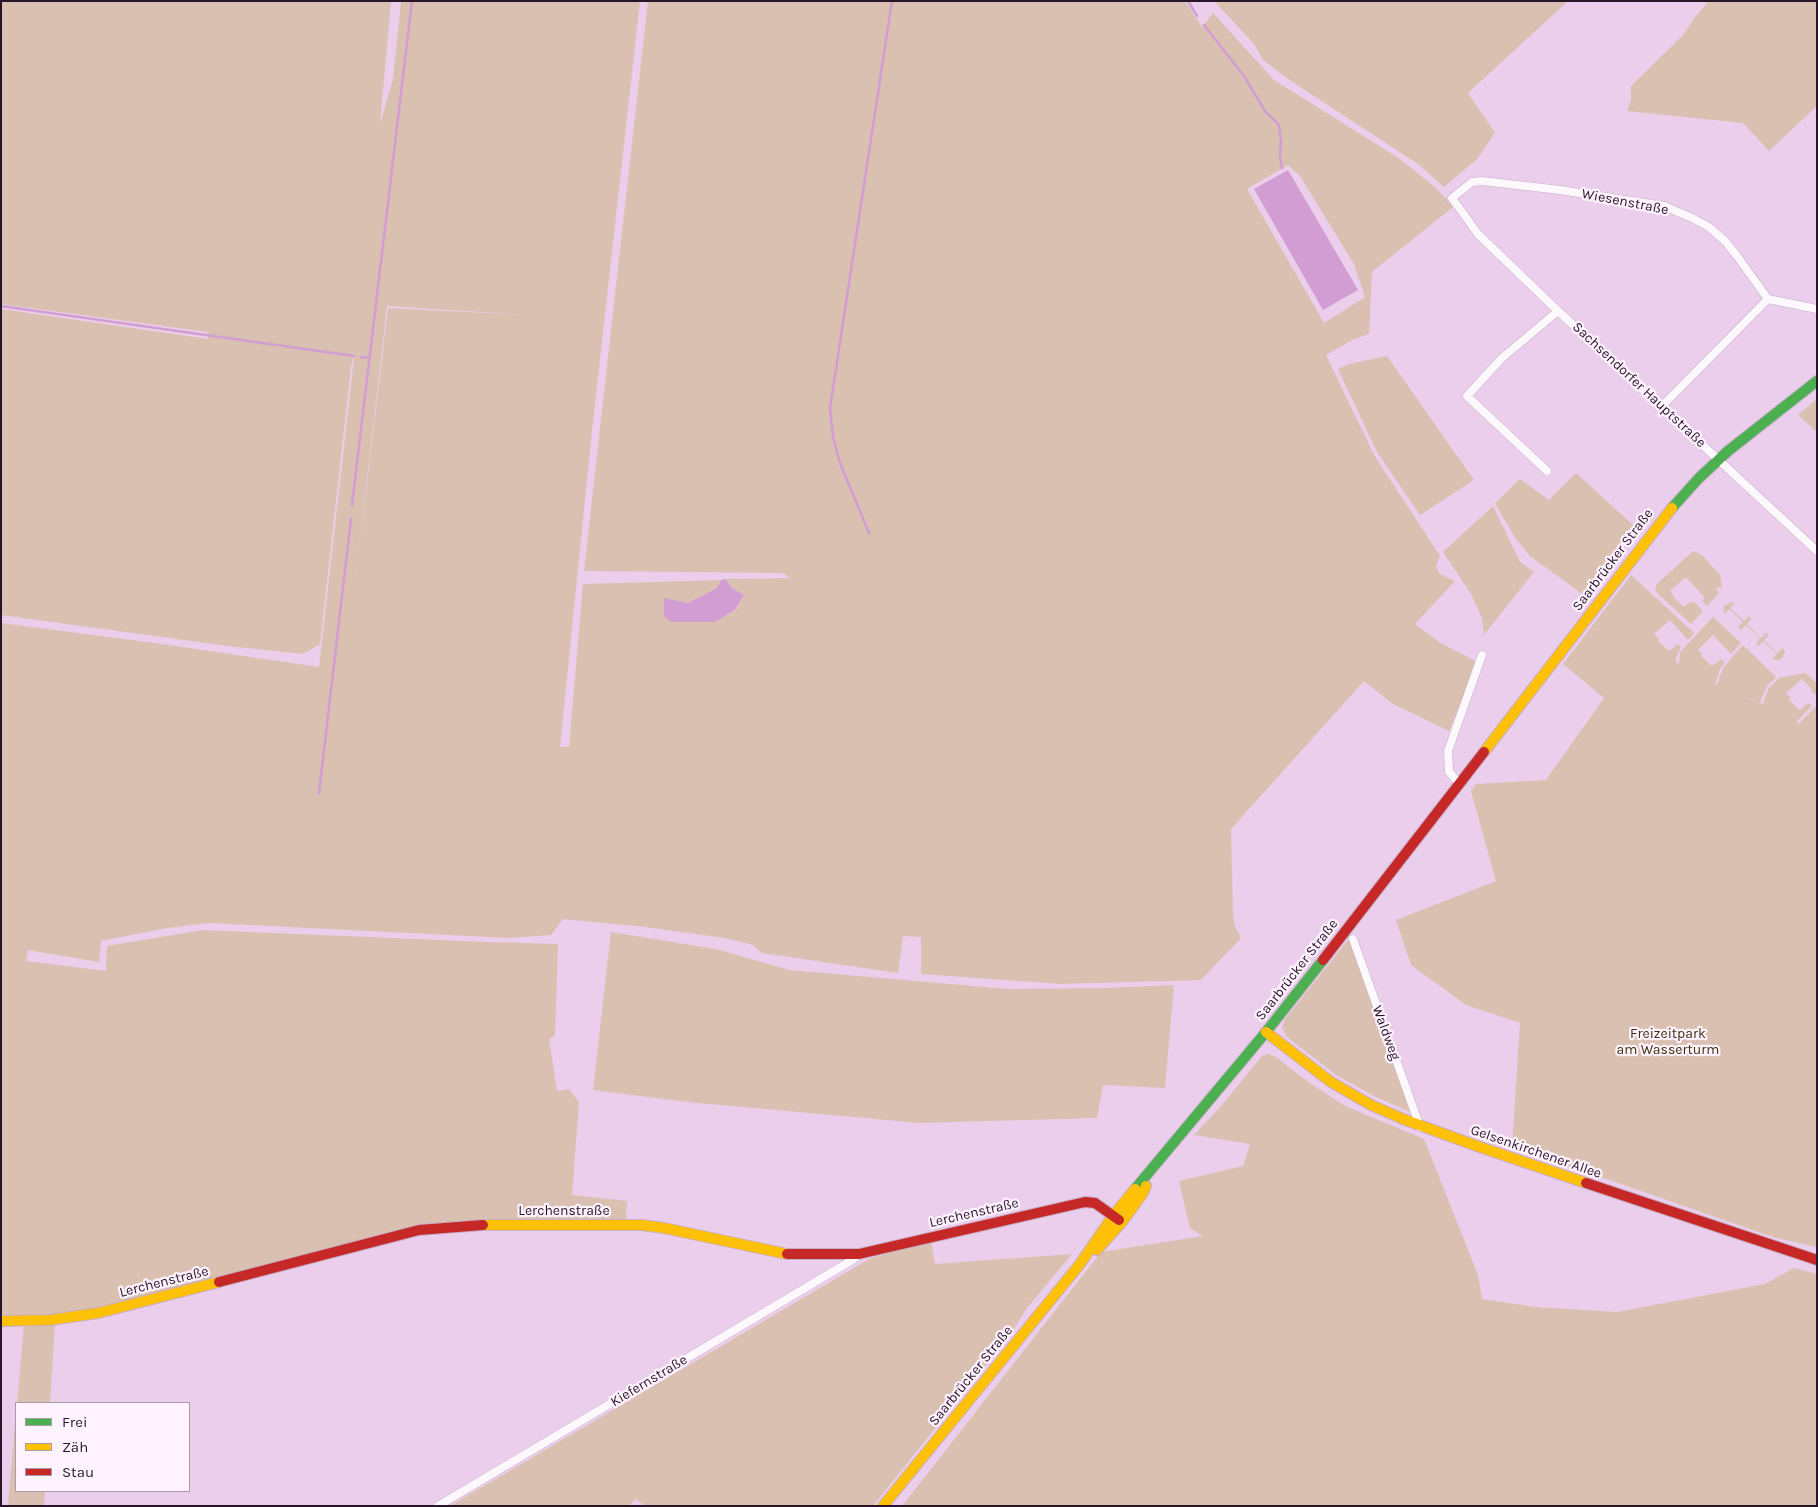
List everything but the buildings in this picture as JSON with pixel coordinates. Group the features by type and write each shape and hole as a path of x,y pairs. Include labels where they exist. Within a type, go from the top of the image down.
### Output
{"main road":[{"name":"Saarbrücker Straße","path":"884,1506 1080,1264 1097,1250 1118,1219 1142,1194 1152,1171 1266,1032 1460,784 1666,514 1718,460 1817,381"},
{"name":"Gelsenkirchener Allee","path":"1266,1032 1331,1082 1371,1105 1420,1127 1817,1260"},
{"name":"Lerchenstraße","path":"1,1321 50,1320 98,1313 419,1230 448,1226 642,1225 790,1255 859,1254 1085,1202 1095,1203 1118,1219"}],"street":[{"name":"Wiesenstraße","path":"1452,198 1472,182 1482,181 1560,190 1664,206 1709,227 1726,242 1768,299"},
{"name":"Sachsendorfer Hauptstraße","path":"1452,198 1478,234 1558,311 1817,551"},
{"path":"1662,406 1768,299 1817,309"},
{"path":"1547,471 1467,396 1502,358 1558,311"},
{"path":"1460,784 1449,772 1448,751 1482,655"},
{"name":"Waldweg","path":"1353,939 1420,1127"},
{"name":"Kiefernstraße","path":"438,1506 846,1264 859,1254"}],"green space":[{"path":"1,1 391,1 380,124 393,79 401,1 640,1 592,431 560,747 569,747 583,584 721,580 717,588 688,603 664,599 671,622 715,622 736,610 744,595 732,588 725,579 790,578 783,573 584,571 648,1 1185,1 1202,27 1213,13 1274,80 1397,157 1435,187 1453,207 1372,272 1369,334 1352,340 1326,355 1374,455 1440,556 1436,566 1440,574 1455,581 1415,624 1439,642 1477,662 1449,731 1393,704 1364,681 1231,829 1233,916 1235,926 1241,938 1201,980 1061,984 921,974 921,937 903,936 898,973 762,953 753,945 725,938 645,927 563,919 551,935 508,938 209,923 167,928 101,941 99,962 28,950 26,961 106,971 107,946 203,930 558,944 555,1036 549,1039 557,1091 569,1089 579,1102 572,1195 627,1201 626,1221 463,1221 419,1226 99,1309 68,1315 1,1320 1,623 319,667 355,349 351,367 320,644 303,654 228,646 1,615 1,309 208,339 207,332 1,304","holes":["1288,165 1300,176 1354,264 1365,297 1324,323 1247,189","387,306 527,315 388,308 354,592"]},
{"path":"1214,1 1568,1 1468,93 1495,133 1477,159 1444,187 1418,164 1288,79 1263,60 1254,44"},
{"path":"1709,1 1817,1 1817,106 1769,151 1743,123 1627,111 1631,100 1631,86 1684,34"},
{"path":"1387,356 1474,480 1420,515 1377,452 1338,369 1349,364"},
{"path":"1817,399 1817,432 1798,415"},
{"path":"1576,473 1633,525 1585,596 1530,556 1516,539 1495,503 1520,479 1549,500"},
{"path":"1493,506 1520,562 1534,572 1484,635 1482,618 1471,594 1443,552"},
{"path":"1693,551 1702,555 1720,575 1722,589 1718,587 1716,589 1719,593 1707,606 1702,601 1705,598 1686,577 1670,591 1673,597 1684,607 1693,601 1703,611 1691,624 1655,591 1657,584"},
{"name":"Freizeitpark am Wasserturm","path":"1631,575 1694,633 1688,640 1670,620 1654,634 1659,639 1658,641 1669,651 1678,644 1681,647 1676,658 1676,662 1679,664 1680,653 1713,617 1741,643 1731,654 1713,635 1698,650 1702,654 1701,656 1712,666 1721,659 1725,663 1721,667 1715,684 1717,685 1723,668 1743,645 1776,677 1767,686 1760,702 1745,697 1763,704 1768,689 1779,678 1805,673 1817,683 1816,695 1802,679 1786,693 1791,698 1789,700 1800,710 1809,703 1812,706 1796,722 1799,724 1817,705 1817,1247 1773,1237 1512,1146 1520,1023 1466,1005 1411,965 1396,920 1496,881 1471,791 1476,784 1546,780 1604,698 1563,664"},
{"path":"1732,602 1734,603 1730,608 1744,621 1749,616 1751,619 1747,624 1761,638 1766,633 1769,635 1764,640 1777,653 1783,648 1785,653 1782,658 1779,660 1772,659 1777,654 1763,641 1758,646 1756,644 1760,638 1746,625 1741,630 1738,627 1743,622 1729,609 1724,614 1724,606"},
{"path":"611,932 716,949 789,970 1008,989 1174,985 1165,1088 1103,1085 1097,1118 920,1123 687,1102 593,1090"},
{"path":"1349,939 1412,1113 1372,1095 1336,1075 1287,1037 1282,1027 1285,1019"},
{"path":"1268,1054 1276,1057 1308,1082 1345,1106 1424,1139 1478,1275 1482,1299 1535,1307 1617,1312 1765,1284 1794,1268 1817,1274 1817,1506 902,1506 1101,1252 1203,1236 1190,1228 1179,1181 1243,1166 1250,1144 1194,1135 1222,1105 1262,1056"},
{"path":"931,1241 935,1264 1072,1254 1027,1308 1007,1339 873,1506 646,1506 635,1499 630,1506 450,1506 869,1259"},
{"path":"55,1323 50,1402 17,1402 24,1325"},
{"path":"15,1423 15,1492 45,1492 44,1506 8,1506"}],"shaded area":[{"path":"1288,170 1358,290 1323,310 1254,189"},
{"path":"725,579 732,588 744,595 735,610 715,622 671,622 664,616 664,598 688,603 717,588 721,580"}],"waterway":[{"path":"352,505 412,1"},
{"path":"869,533 840,463 833,437 830,408 892,1"},
{"path":"1188,1 1197,16"},
{"path":"1204,25 1244,76 1265,111 1279,125 1282,168"},
{"path":"1,306 354,356"},
{"path":"361,357 370,358"},
{"path":"319,793 351,519"}],"traffic: fast":[{"path":"1672,508 1699,478 1728,451 1817,381"},
{"path":"1135,1189 1266,1032 1323,960"}],"traffic: slow":[{"path":"1484,752 1672,508"},
{"path":"1266,1032 1331,1082 1371,1105 1474,1145 1586,1183"},
{"path":"1097,1250 1122,1222 1146,1186"},
{"path":"883,1506 1080,1264 1113,1216 1135,1189"},
{"path":"483,1225 642,1225 787,1254"},
{"path":"1,1321 50,1320 98,1313 219,1282"}],"traffic: jam":[{"path":"1323,960 1484,752"},
{"path":"1586,1183 1817,1260"},
{"path":"787,1254 859,1254 1085,1202 1095,1203 1119,1220"},
{"path":"219,1282 419,1230 483,1225"}]}
